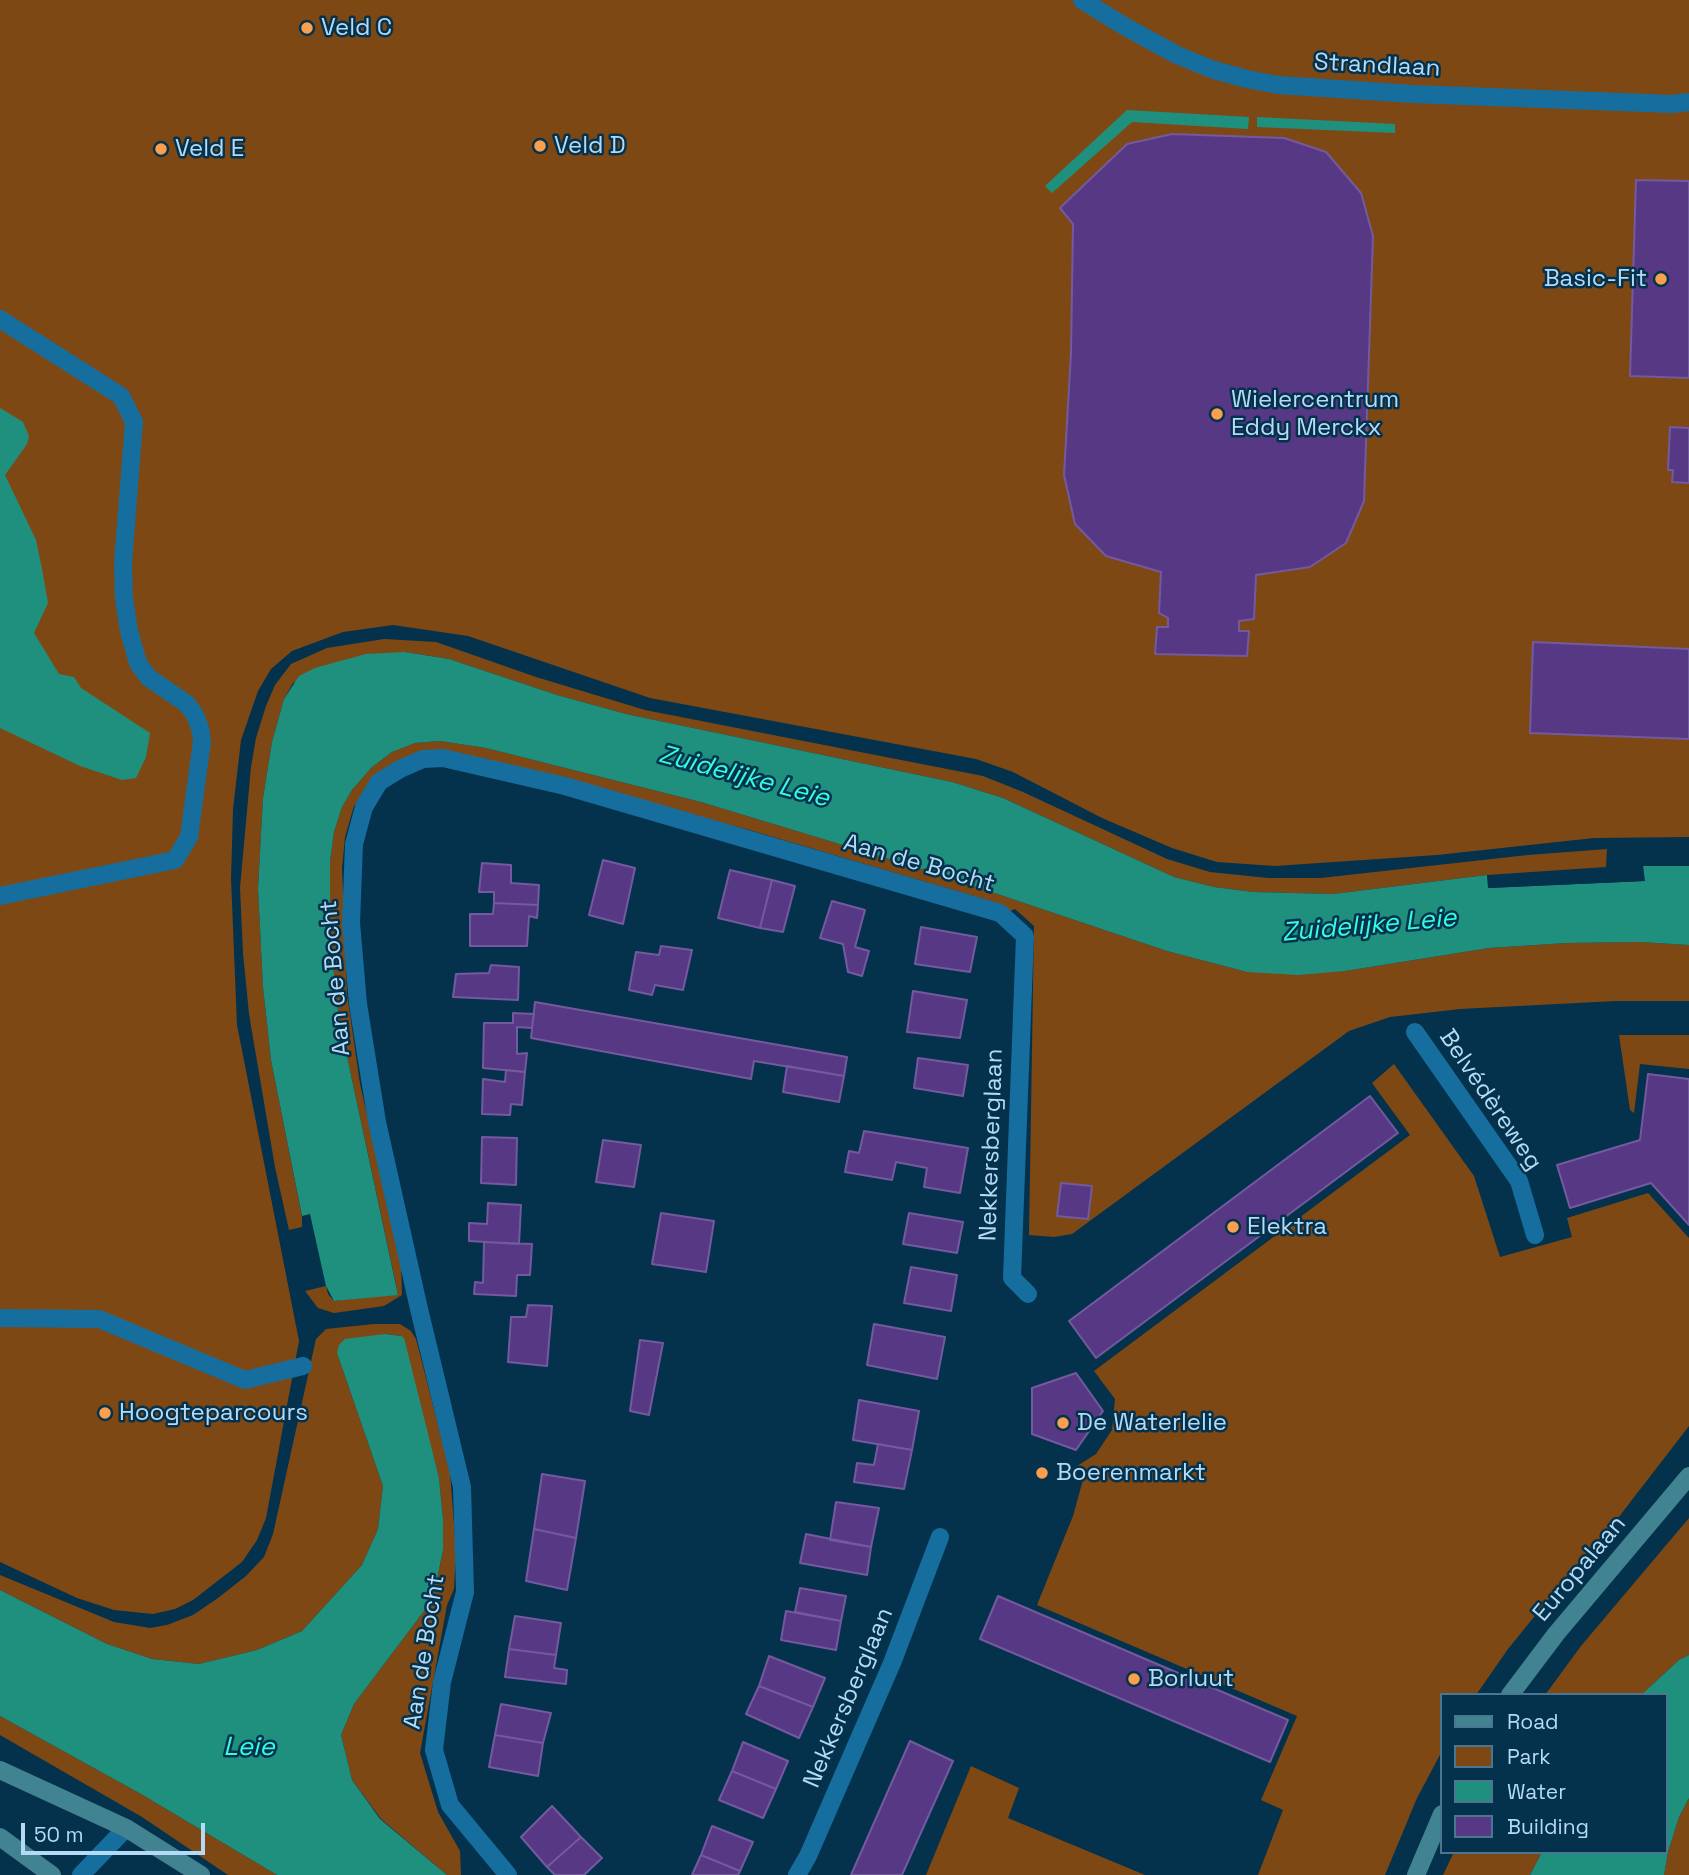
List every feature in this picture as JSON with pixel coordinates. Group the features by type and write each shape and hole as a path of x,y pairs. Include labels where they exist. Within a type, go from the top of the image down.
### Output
{"street":[{"name":"Strandlaan","path":"1082,0 1177,55 1214,70 1278,85 1413,94 1672,104 1689,102"},
{"path":"0,319 121,396 134,422 123,562 124,599 129,631 138,663 148,677 187,704 201,729 202,741 189,837 175,860 0,896"},
{"name":"Aan de Bocht","path":"508,1875 450,1805 434,1750 442,1682 465,1592 462,1487 377,1122 358,1004 352,910 354,844 364,807 379,782 400,769 423,760 443,758 565,786 1000,914 1025,936 1022,991"},
{"name":"Nekkersberglaan","path":"1022,991 1012,1278 1028,1294"},
{"name":"Belvédèreweg","path":"1415,1032 1519,1181 1535,1236"},
{"path":"0,1318 99,1319 245,1380 303,1366"},
{"name":"Europalaan","path":"1512,1693 1556,1634 1689,1476"},
{"name":"Nekkersberglaan","path":"797,1875 808,1856 892,1664 940,1536"},
{"path":"0,1770 126,1828 201,1875"},
{"path":"1416,1875 1440,1819"},
{"path":"81,1875 126,1828"},
{"path":"0,1837 52,1875"}],"green space":[{"path":"0,0 1689,0 1689,837 1594,838 1437,855 1275,866 1217,862 1172,848 1102,818 1013,772 976,759 650,698 468,636 393,625 343,632 292,651 271,669 258,691 241,740 233,809 231,879 237,1025 299,1341 266,1518 257,1540 242,1562 193,1600 175,1609 153,1614 114,1610 77,1598 0,1562"},
{"path":"384,639 436,642 536,677 645,710 983,776 1167,859 1210,872 1268,878 1321,878 1607,849 1606,867 1487,875 1333,894 1253,892 1214,887 1174,877 1003,798 952,782 626,714 557,695 449,659 405,652 293,683 284,699 272,742 263,798 258,889 263,987 271,1060 302,1217 302,1227 289,1230 275,1167 249,1014 243,953 240,888 251,767 266,706 275,685 291,664 327,648"},
{"path":"440,741 486,748 701,802 935,873 1167,951 1247,972 1345,971 1489,948 1567,943 1640,942 1689,945 1689,1001 1616,1001 1460,1009 1390,1017 1349,1031 1072,1234 1054,1237 1029,1235 1034,926 1015,909 1007,912 997,903 746,829 442,753 364,791 354,806 345,837 342,868 347,994 360,1084 401,1267 402,1295 384,1306 334,1313 318,1308 305,1291 326,1286 334,1301 398,1294 339,1019 330,937 330,862 334,832 342,807 352,790 371,768 392,752 404,747 415,743"},
{"path":"1619,1035 1689,1035 1689,1069 1640,1064 1634,1113 1630,1110"},
{"path":"1394,1064 1474,1176 1500,1257 1572,1237 1567,1218 1648,1193 1689,1238 1689,1426 1618,1518 1508,1649 1477,1693 1440,1693 1440,1755 1417,1798 1385,1875 1258,1875 1283,1810 1261,1800 1297,1716 1037,1605 1073,1516 1086,1469 1077,1466 1096,1454 1112,1430 1115,1399 1094,1371 1410,1135 1372,1083"},
{"path":"400,1324 411,1331 416,1339 450,1472 456,1551 454,1589 447,1605 420,1753 438,1812 460,1851 461,1875 447,1875 381,1819 352,1780 341,1735 354,1704 433,1599 443,1550 439,1478 401,1336 385,1334 337,1353 383,1486 378,1529 362,1565 302,1631 257,1650 199,1664 152,1659 107,1644 0,1590 0,1575 114,1622 150,1628 193,1615 218,1598 246,1576 264,1557 273,1534 316,1339 326,1329"},
{"path":"1689,1518 1689,1655 1679,1660 1643,1693 1546,1693 1581,1646"},
{"path":"0,1716 141,1794 277,1875 228,1875 142,1817 0,1735"},
{"path":"971,1766 1019,1788 1008,1818 1145,1875 926,1875"},
{"path":"1689,1798 1689,1875 1664,1875 1668,1852 1679,1817"},
{"path":"1453,1854 1541,1854 1530,1875 1443,1875"}],"water":[{"path":"1127,110 1249,117 1248,129 1132,122 1052,193 1045,186"},
{"path":"1257,117 1395,124 1395,133 1257,127"},
{"path":"0,408 23,422 29,436 27,444 5,475 36,540 42,569 48,603 34,633 59,674 74,677 81,688 150,733 146,757 136,778 122,780 80,766 0,728"},
{"name":"Zuidelijke Leie","path":"405,652 449,659 557,695 626,714 952,782 1003,798 1174,877 1214,887 1253,892 1333,894 1487,875 1489,888 1644,881 1643,866 1689,866 1689,945 1640,942 1567,943 1489,948 1345,971 1298,975 1247,972 1167,951 935,873 701,802 486,748 440,741 415,743 392,752 371,768 352,790 342,807 334,832 330,862 330,937 339,1019 398,1295 334,1301 326,1286 310,1214 302,1216 271,1060 263,987 258,889 263,798 272,742 284,699 299,676 315,668 366,654"},
{"name":"Leie","path":"385,1334 404,1338 439,1478 443,1550 433,1599 354,1704 341,1735 352,1780 380,1819 447,1875 277,1875 141,1794 0,1716 0,1590 107,1644 152,1659 199,1664 257,1650 302,1631 362,1565 378,1529 383,1486 337,1353 339,1345 345,1339"},
{"path":"1689,1655 1689,1798 1679,1817 1668,1852 1668,1693 1643,1693 1679,1660"},
{"path":"1541,1854 1668,1854 1664,1875 1530,1875"}],"pier":[{"path":"1640,866 1643,866 1645,881 1488,888 1487,875 1490,875 1491,884 1641,878"}],"building":[{"name":"Wielercentrum Eddy Merckx","path":"1172,134 1284,138 1326,152 1361,193 1373,236 1364,501 1346,543 1310,567 1256,575 1254,619 1239,621 1239,631 1249,631 1247,656 1155,654 1157,627 1168,627 1168,618 1159,613 1161,572 1106,556 1075,524 1064,475 1071,353 1073,224 1060,208 1127,144"},
{"name":"Basic-Fit","path":"1636,180 1689,181 1689,378 1630,376"},
{"path":"1670,427 1689,428 1689,483 1672,482 1673,470 1668,470"},
{"path":"1533,642 1689,649 1689,739 1530,733"},
{"path":"603,860 635,868 623,924 589,915"},
{"path":"482,863 511,865 511,883 539,885 538,905 494,903 494,892 479,892"},
{"path":"730,870 772,880 760,928 718,918"},
{"path":"772,880 795,886 783,932 760,928"},
{"path":"832,901 865,910 855,947 869,951 862,976 848,972 843,944 820,938"},
{"path":"494,903 538,905 537,918 529,916 527,946 470,946 470,914 493,914"},
{"path":"921,927 977,937 970,972 915,964"},
{"path":"661,946 692,950 683,990 655,985 652,995 629,990 636,952 659,955"},
{"path":"491,965 519,967 518,1000 453,997 456,974 489,973"},
{"path":"913,991 967,1000 960,1038 907,1032"},
{"path":"535,1002 847,1057 844,1076 754,1061 751,1079 531,1038"},
{"path":"513,1013 534,1014 532,1028 517,1027 517,1054 527,1053 525,1072 483,1068 484,1023 513,1023"},
{"path":"918,1058 968,1065 963,1096 914,1088"},
{"path":"787,1066 844,1076 839,1102 783,1092"},
{"path":"506,1070 525,1072 522,1105 511,1104 510,1115 482,1114 483,1079 505,1082"},
{"path":"1648,1074 1689,1079 1689,1225 1651,1183 1570,1208 1557,1165 1640,1140"},
{"name":"Elektra","path":"1370,1096 1398,1133 1096,1358 1069,1321"},
{"path":"864,1131 968,1148 960,1193 924,1187 927,1168 896,1162 892,1180 845,1172 849,1151 859,1153"},
{"path":"482,1137 517,1138 516,1185 481,1183"},
{"path":"603,1140 641,1145 634,1187 596,1182"},
{"path":"1061,1183 1092,1186 1088,1219 1057,1216"},
{"path":"488,1203 521,1205 519,1244 469,1241 469,1223 487,1224"},
{"path":"661,1213 714,1221 706,1272 652,1264"},
{"path":"909,1213 963,1222 957,1253 903,1244"},
{"path":"484,1242 532,1244 530,1275 517,1275 516,1296 474,1294 475,1282 483,1283"},
{"path":"911,1267 957,1275 951,1311 904,1303"},
{"path":"528,1305 552,1306 547,1366 508,1362 511,1317 526,1317"},
{"path":"874,1324 945,1337 937,1379 867,1365"},
{"path":"640,1340 663,1343 649,1415 630,1411"},
{"name":"De Waterlelie","path":"1076,1373 1103,1411 1076,1450 1032,1434 1032,1388"},
{"path":"859,1400 919,1411 912,1450 853,1440"},
{"path":"878,1444 912,1450 904,1489 854,1482 857,1463 874,1465"},
{"path":"542,1474 585,1481 576,1538 534,1529"},
{"path":"836,1502 879,1508 871,1547 830,1540"},
{"path":"534,1529 576,1538 567,1590 526,1581"},
{"path":"806,1534 871,1547 867,1575 800,1563"},
{"path":"800,1588 846,1596 841,1621 795,1612"},
{"name":"Borluut","path":"998,1596 1288,1720 1270,1762 980,1639"},
{"path":"786,1611 841,1621 836,1650 781,1640"},
{"path":"515,1616 561,1623 556,1655 509,1649"},
{"path":"509,1649 556,1655 554,1668 567,1670 566,1684 505,1677"},
{"path":"769,1656 825,1678 813,1707 759,1686"},
{"path":"759,1686 813,1707 799,1738 746,1714"},
{"path":"501,1704 551,1713 543,1743 495,1735"},
{"path":"495,1735 543,1743 538,1776 489,1767"},
{"path":"910,1741 953,1761 902,1875 851,1875"},
{"path":"743,1742 788,1761 776,1789 732,1771"},
{"path":"732,1771 776,1789 763,1818 719,1800"},
{"path":"552,1806 581,1837 547,1867 521,1837"},
{"path":"712,1826 753,1842 740,1871 701,1855"},
{"path":"581,1837 602,1858 584,1875 555,1875 547,1867"},
{"path":"701,1855 740,1871 738,1875 692,1875"}],"place":[{"name":"Veld C","path":"307,28"},
{"name":"Veld D","path":"540,146"},
{"name":"Veld E","path":"161,149"},
{"name":"Basic-Fit","path":"1661,279"},
{"name":"Wielercentrum Eddy Merckx","path":"1217,414"},
{"name":"Elektra","path":"1233,1227"},
{"name":"Hoogteparcours","path":"105,1413"},
{"name":"De Waterlelie","path":"1063,1423"},
{"name":"Boerenmarkt","path":"1042,1473"},
{"name":"Borluut","path":"1134,1679"}]}
